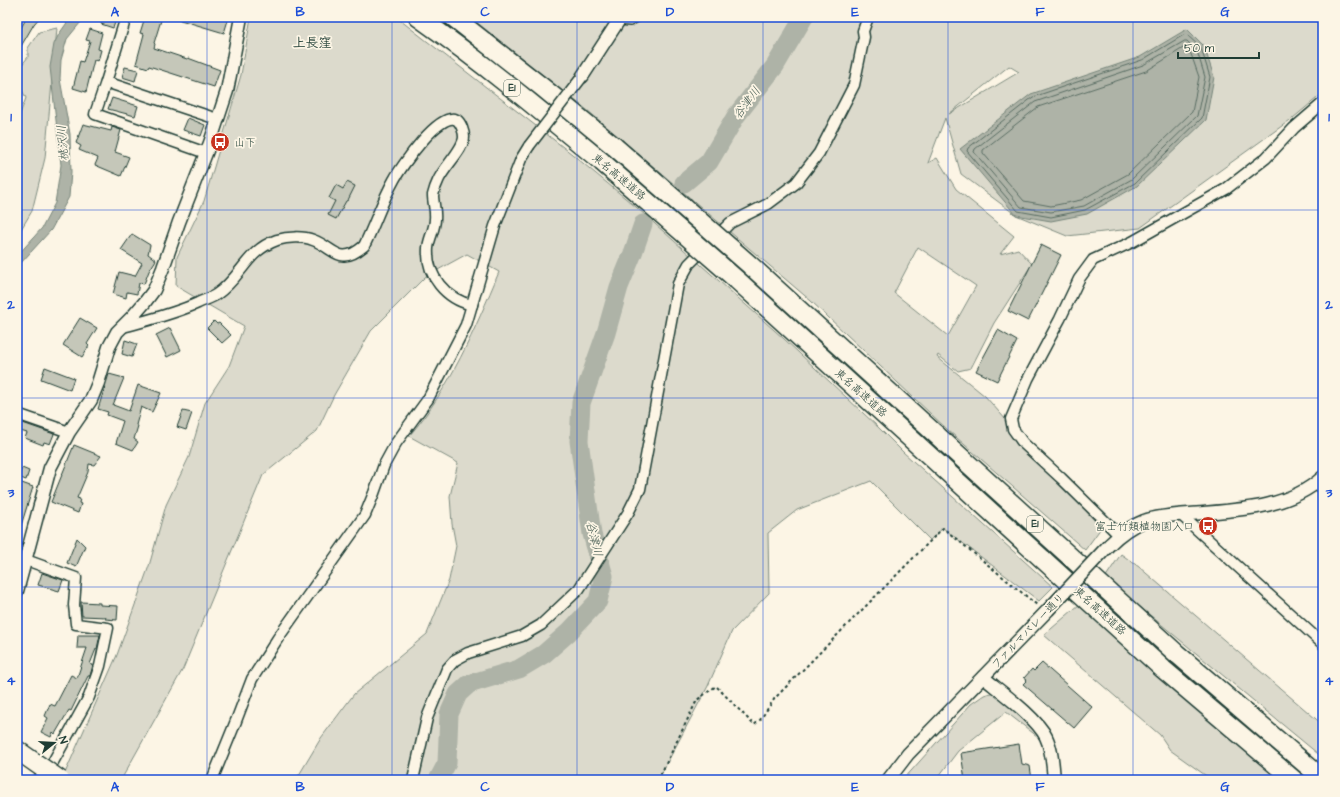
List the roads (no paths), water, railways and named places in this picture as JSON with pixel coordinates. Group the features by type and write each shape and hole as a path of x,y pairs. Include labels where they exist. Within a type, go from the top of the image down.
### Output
{"highway":[{"name":"東名高速道路","path":"418,17 529,102 602,162 737,280 1164,669 1294,780"},
{"name":"東名高速道路","path":"453,17 615,147 750,265 1176,653 1323,779"},
{"path":"17,750 60,780"},
{"path":"17,770 31,780"}],"street":[{"path":"126,17 95,114 206,153"},
{"path":"17,591 50,468 69,432 91,400 109,347 117,332 133,316 154,290 163,268 206,153 227,91 240,17"},
{"path":"413,780 427,718 447,669 455,660 468,653 522,636 541,625 579,589 628,513 640,489 678,284 689,264 730,223 768,204 796,184 819,153 854,85 864,37 863,31 868,17"},
{"path":"213,780 252,679 278,638 365,515 384,465 396,443 428,399 466,325 495,226 521,159 529,146 582,77 620,20"},
{"path":"106,82 217,119"},
{"path":"1120,535 1062,478 1023,443 1013,429 1011,419 1028,379 1060,319 1079,279 1094,260 1132,242 1226,189 1266,158 1294,128 1323,103"},
{"path":"123,327 183,310 216,296 236,277 251,256 263,247 278,240 292,237 313,240 340,255 356,253 364,246 394,180 414,150 435,128 448,120 454,119 459,123 463,131 463,143 439,179 433,194 435,220 428,246 428,258 430,269 436,281 446,292 463,303 472,305"},
{"path":"17,414 69,432"},
{"name":"ファルマバレー通り","path":"888,780 908,754 1120,535 1144,521 1160,517 1252,508 1279,502 1297,495 1323,478"},
{"path":"1181,515 1323,644"},
{"path":"26,560 76,578 74,605 76,624 108,628 100,666 89,697 43,780"},
{"path":"984,677 1031,718 1046,737 1052,762 1054,780"}],"lane":[{"path":"620,20 630,23 641,17"}],"water":[{"name":"桃沢川","path":"71,17 85,17 67,39 61,60 60,79 70,134 71,172 69,197 51,230 17,269 17,256 42,228 55,203 61,165 50,67 54,44"},
{"path":"1187,29 1204,46 1214,77 1206,120 1137,186 1087,214 1051,221 1016,215 960,149 1031,94 1140,57"}],"waterway":[{"name":"谷津川","path":"684,183 709,162 736,116 775,66 804,17"},
{"name":"谷津川","path":"438,780 447,763 449,714 458,694 469,684 519,669 544,654 569,632 598,601 604,576 592,534 579,441 581,403 606,333 619,287 643,224"}],"place":[{"name":"山下","path":"220,142"},
{"name":"富士竹類植物園入口","path":"1208,526"}],"district":[{"name":"上長窪","path":"312,43"}]}
